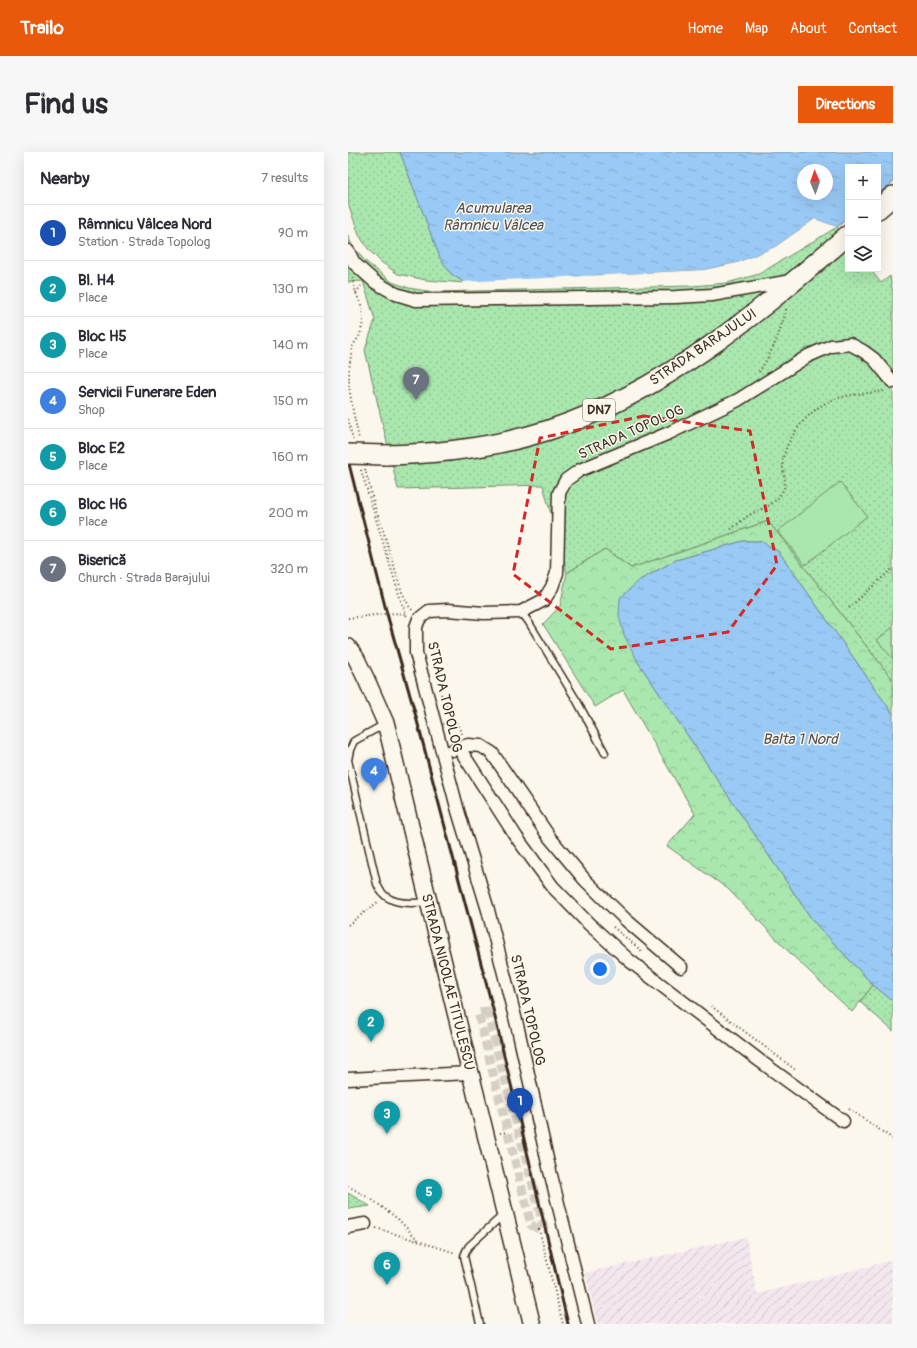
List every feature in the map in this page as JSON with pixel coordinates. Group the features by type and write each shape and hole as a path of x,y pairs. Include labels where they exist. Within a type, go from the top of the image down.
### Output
{"highway":[{"path":"881,206 893,196"},
{"name":"STRADA BARAJULUI","path":"356,449 385,455 462,449 548,430 576,420 630,396 661,378 722,338 789,285 842,240"}],"main road":[{"name":"STRADA NICOLAE TITULESCU","path":"348,647 356,658 386,724 428,902 532,1324"}],"street":[{"name":"STRADA BARAJULUI","path":"348,251 354,263 375,282 396,294 416,300 712,296 789,285"},
{"name":"STRADA TOPOLOG","path":"588,1324 548,1163 518,1029 488,910 458,810 416,654 416,627 419,619 429,611 448,610 484,613 521,612 544,600 552,587 557,572 557,512 559,493 566,480 580,470 669,433 738,400 802,360 831,346 850,344 874,359 893,382"},
{"path":"443,753 463,747 481,746 492,753 550,838 585,880 626,920 681,967"},
{"path":"463,747 517,838 554,887 589,924 630,961 754,1056 844,1121"},
{"path":"348,1079 470,1073"},
{"path":"348,1227 364,1224"}],"lane":[{"path":"521,612 577,701 605,753"},
{"path":"386,724 354,741 348,760 377,884 384,896 396,901 412,904 428,902"},
{"path":"480,1324 464,1256 469,1246 505,1214"}],"path":[{"path":"354,263 352,273 353,282 362,307 363,322 360,335 352,347 349,370 356,449"},
{"path":"756,376 767,360 785,318 789,285"},
{"path":"731,529 752,513 768,507 780,495 786,486 783,462 785,451 792,437 805,420 834,399 893,390"},
{"path":"348,419 356,449 384,532 402,592 409,606 419,619"},
{"path":"360,468 401,601 416,639"},
{"path":"849,608 893,568"},
{"path":"348,618 394,613 406,614 419,619"},
{"path":"439,690 463,747"},
{"path":"348,925 384,896"},
{"path":"612,927 648,956"},
{"path":"710,1005 798,1072"},
{"path":"848,1108 893,1139"},
{"path":"348,1186 380,1205 398,1219 419,1241"},
{"path":"364,1224 464,1256"},
{"path":"539,1230 563,1324"}],"highlighted area":[{"path":"644,416 750,431 777,565 728,632 611,649 513,574 540,438"}],"shaded area":[{"path":"746,1237 757,1294 893,1260 893,1324 598,1324 585,1273"}],"green space":[{"path":"348,152 400,152 440,257 451,274 465,283 426,280 398,274 381,262 369,250 359,235 348,203"},
{"path":"837,227 845,237 845,272 872,272 881,283 890,276 893,294 893,680 768,521 631,568 605,549 567,573 543,485 398,489 365,350 375,320 363,281 348,282 348,236 352,245 365,261 392,282 409,288 432,292 692,286 727,283 759,274"},
{"path":"840,482 867,516 805,565 778,531"},
{"path":"768,521 893,680 893,714 779,552 761,541 743,541 676,560 640,580 638,662 813,921 873,985 852,1012 791,954 728,889 667,846 695,814 623,690 595,707 543,624 560,606 567,573 605,549 631,568"},
{"path":"893,627 893,659 877,640"},
{"path":"873,985 893,1001 893,1031 860,1002"},
{"path":"348,1193 370,1206 348,1209"}],"water":[{"name":"Acumularea Râmnicu Vâlcea","path":"400,152 893,152 893,182 881,192 881,164 845,164 845,220 837,227 815,219 775,247 737,263 704,270 465,283 451,274 440,258"},
{"name":"Balta 1 Nord","path":"743,541 761,541 779,552 893,714 893,1001 873,985 813,921 638,662 624,635 619,616 620,598 640,580 676,560"}],"pier":[{"path":"815,219 837,227 835,228 815,221 776,249 738,265 704,272 465,285 461,282 704,270 737,263 775,247"}],"tunnel":[{"path":"487,1011 544,1228 539,1229 531,1225 478,1013 487,1011"}],"railway":[{"path":"348,460 387,614 415,713 493,1009 568,1324"}],"place":[{"name":"Biserică","path":"416,400"},
{"name":"Servicii Funerare Eden","path":"374,791"},
{"name":"Bl. H4","path":"371,1042"},
{"name":"Râmnicu Vâlcea Nord","path":"520,1121"},
{"name":"Bloc H5","path":"387,1134"},
{"name":"Bloc E2","path":"429,1212"},
{"name":"Bloc H6","path":"387,1285"}]}
